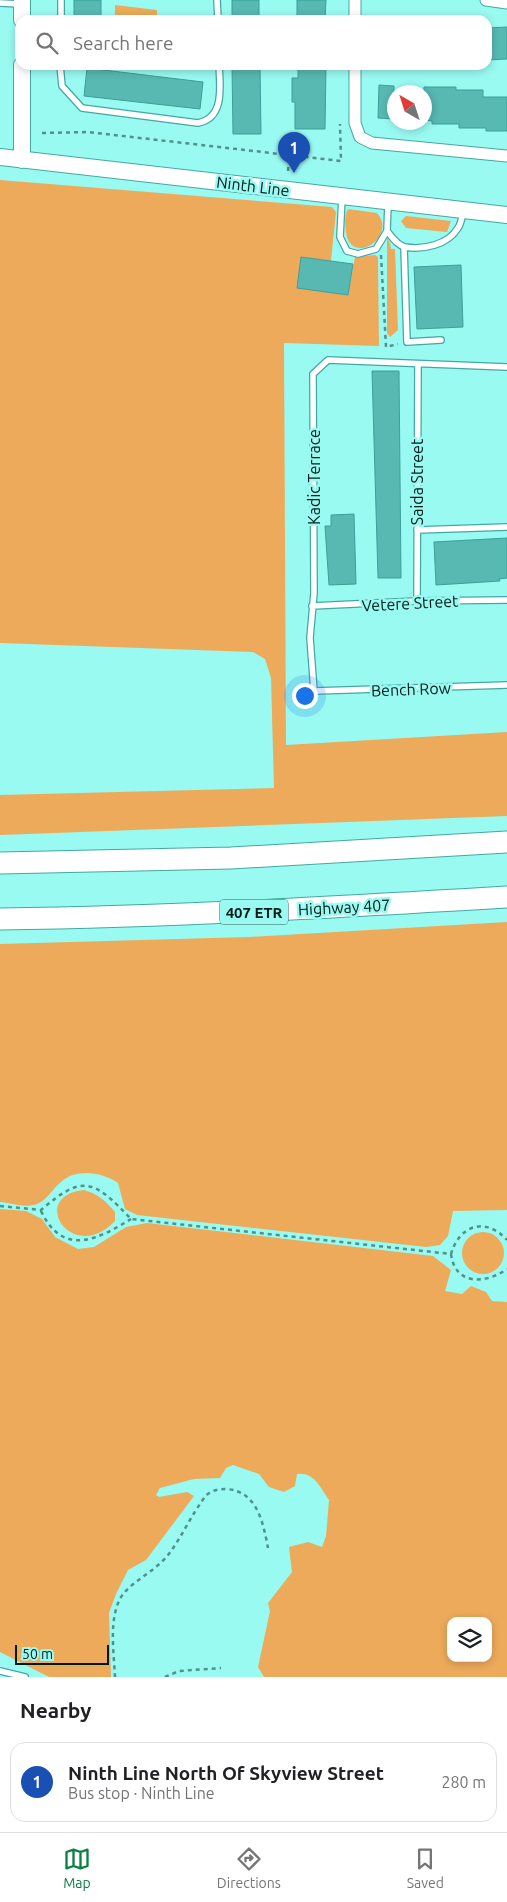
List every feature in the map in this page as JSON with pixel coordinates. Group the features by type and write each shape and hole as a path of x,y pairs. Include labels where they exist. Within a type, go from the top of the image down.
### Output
{"highway":[{"path":"0,863 231,858 507,842"},
{"name":"Highway 407","path":"0,919 112,918 302,910 507,897"}],"main road":[{"path":"22,70 22,160"},
{"name":"Ninth Line","path":"0,157 507,215"}],"street":[{"path":"356,0 356,15"},
{"path":"486,0 507,3"},
{"path":"355,70 355,123 360,136 372,143 507,156"}],"lane":[{"path":"61,0 61,15"},
{"path":"217,0 218,15"},
{"path":"0,3 22,8"},
{"path":"60,70 62,86 82,108 90,111 198,123 208,120 218,107 219,70"},
{"path":"342,197 340,237 347,251 358,254 376,249 387,231 388,202"},
{"path":"387,231 394,240 404,247 433,246 447,241 459,227 464,210"},
{"path":"404,247 407,342 442,340"},
{"name":"Kadic Terrace","path":"314,691 310,638 314,593 313,374 328,360 507,367"},
{"name":"Saida Street","path":"417,601 418,364"},
{"path":"417,530 507,527"},
{"name":"Vetere Street","path":"312,606 417,601 507,600"},
{"name":"Bench Row","path":"314,691 507,686"},
{"path":"0,1671 24,1677"}],"path":[{"path":"42,133 88,132 341,161 340,124"},
{"path":"288,171 289,155"},
{"path":"376,249 382,256 386,346 407,342"},
{"path":"0,1206 41,1210 63,1192 78,1185 95,1188 115,1202 130,1218"},
{"path":"41,1210 59,1235 71,1240 88,1241 110,1231 130,1218 451,1254"},
{"path":"507,1240 498,1230 486,1226 474,1227 463,1233 454,1242 451,1254 456,1268 462,1276 475,1280 490,1279 507,1269"},
{"path":"115,1677 114,1624 118,1602 125,1590 154,1571 168,1555 206,1495 218,1489 234,1490 248,1497 260,1515 268,1548"},
{"path":"165,1677 179,1671 221,1668"}],"shaded area":[{"path":"115,5 157,10 157,15 115,15"},
{"path":"0,180 332,207 336,212 331,261 302,257 297,288 348,295 355,257 375,255 378,257 379,346 284,343 286,745 507,732 507,816 0,835 0,795 274,788 271,678 265,659 253,652 0,643"},
{"path":"348,209 377,213 382,222 382,231 372,244 364,248 356,247 350,243 345,224"},
{"path":"406,216 451,221 447,232 406,228 401,221"},
{"path":"387,238 391,249 395,249 398,330 390,337 387,333"},
{"path":"507,922 507,1210 453,1211 448,1236 440,1245 426,1247 137,1215 125,1209 118,1183 104,1176 89,1173 81,1173 67,1178 45,1199 35,1205 25,1206 0,1202 0,944 248,937"},
{"path":"84,1190 98,1196 108,1204 115,1212 115,1221 99,1233 84,1236 71,1233 62,1225 57,1214 59,1204 67,1195"},
{"path":"0,1209 26,1211 42,1219 55,1237 78,1249 94,1247 126,1227 147,1223 433,1256 451,1270 445,1291 462,1294 471,1286 486,1292 492,1301 507,1302 507,1677 264,1677 258,1667 270,1611 268,1603 292,1572 289,1547 308,1542 322,1547 326,1536 329,1500 316,1481 308,1475 297,1474 295,1486 284,1492 269,1487 259,1474 233,1465 226,1468 220,1478 194,1479 160,1488 156,1495 159,1497 187,1492 194,1496 146,1560 128,1570 116,1594 109,1613 111,1677 49,1677 0,1652"},
{"path":"483,1232 498,1238 504,1253 498,1268 483,1274 468,1268 462,1253 468,1238"}],"building":[{"path":"74,0 101,0 101,15 74,15"},
{"path":"232,0 259,0 259,15 232,15"},
{"path":"297,0 326,0 325,15 297,15"},
{"path":"507,27 507,59 492,60 492,28"},
{"path":"87,70 104,70 203,82 200,109 84,96"},
{"path":"232,70 260,70 261,134 233,134"},
{"path":"298,70 326,70 325,129 295,129 295,102 292,102 292,78 298,78"},
{"path":"379,85 387,86 387,119 378,118"},
{"path":"432,87 456,87 456,90 483,90 483,97 507,97 507,131 486,131 486,128 459,128 459,124 432,124"},
{"path":"301,257 353,264 348,295 297,288"},
{"path":"461,265 463,327 417,329 414,267"},
{"path":"372,371 399,371 401,578 378,578"},
{"path":"354,514 356,584 329,585 325,526 331,526 331,515"},
{"path":"507,538 507,578 499,579 500,581 436,585 434,542"}],"place":[{"name":"Ninth Line North Of Skyview Street","path":"294,173"}]}
